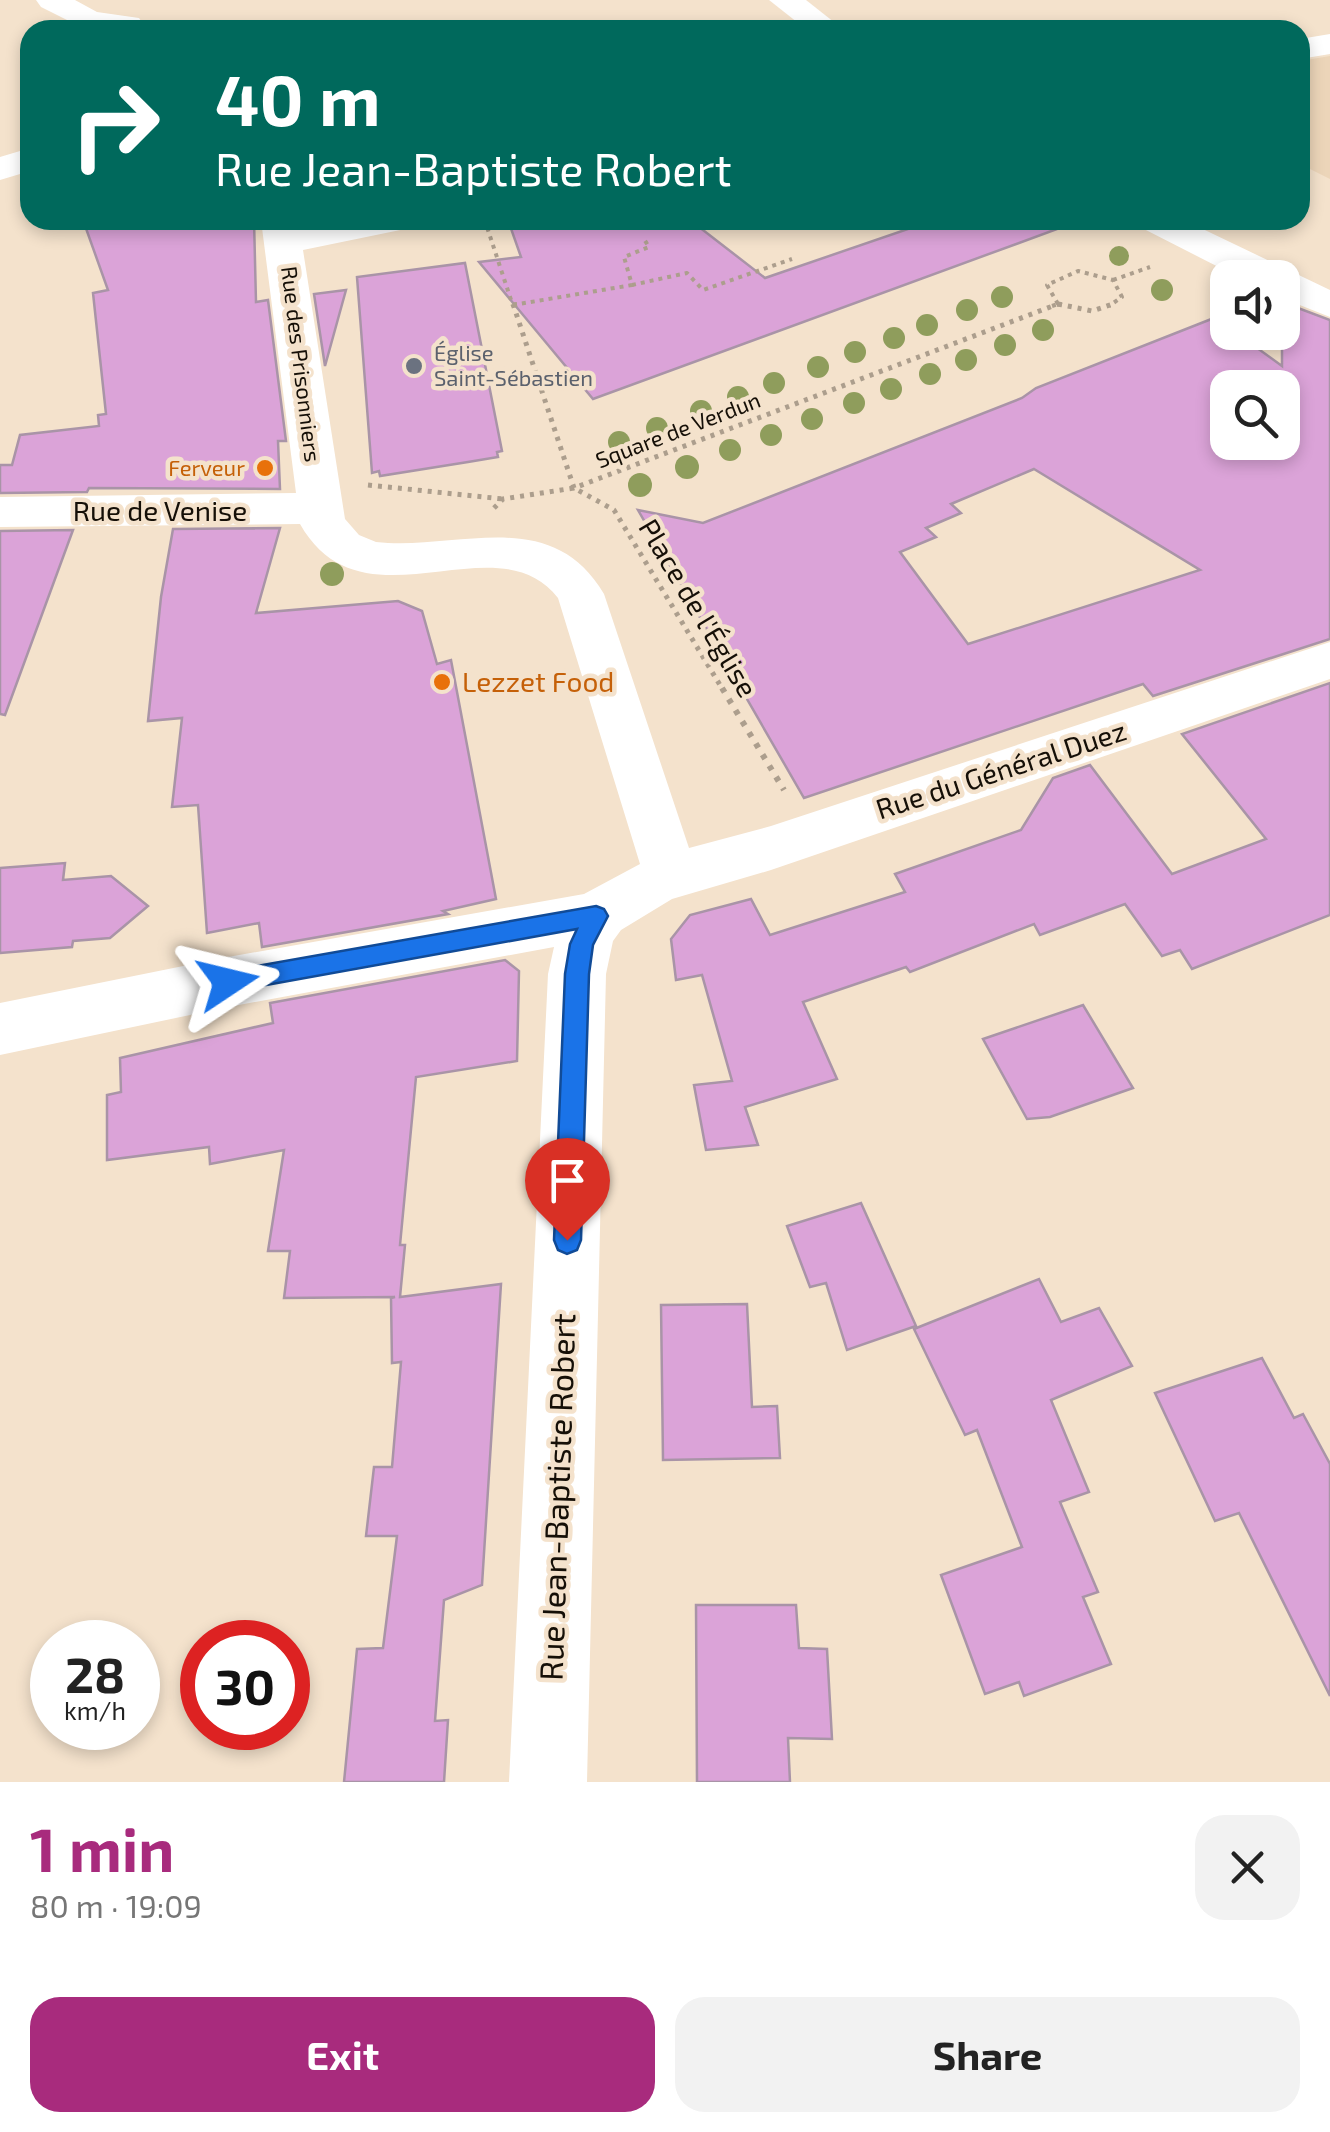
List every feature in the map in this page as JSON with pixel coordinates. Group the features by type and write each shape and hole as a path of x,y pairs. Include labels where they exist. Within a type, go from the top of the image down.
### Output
{"street":[{"path":"52,0 88,20"},
{"path":"785,0 814,20"},
{"path":"1175,230 1235,260"},
{"name":"Rue des Prisonniers","path":"283,231 319,508"},
{"path":"1300,292 1330,306"},
{"path":"319,508 331,537 357,555 392,559 506,554 546,560 580,594 671,877"},
{"name":"Rue de Venise","path":"0,512 319,508"},
{"name":"Rue du Général Duez","path":"596,916 618,900 671,877 1330,660"},
{"path":"0,1030 228,982 596,916"},
{"name":"Rue Jean-Baptiste Robert","path":"548,1782 577,974 581,944 596,916"}],"path":[{"name":"Square de Verdun","path":"488,230 574,488 1058,304 1079,312 1106,311 1122,297 1113,280 1088,270 1064,270 1047,286 1058,304"},
{"path":"632,286 624,257 650,247 644,240"},
{"path":"513,305 687,273 703,290 792,259"},
{"path":"368,485 504,499 574,488"},
{"name":"Place de l'Église","path":"574,488 614,510 627,526 810,834"},
{"path":"478,555 480,522 504,499"}],"shaded area":[{"path":"1330,56 1330,179 1310,169 1310,59"}],"building":[{"path":"87,230 254,230 256,302 268,300 286,441 278,441 280,489 89,488 87,492 0,493 0,465 12,465 20,435 99,426 98,415 106,414 93,293 108,290"},
{"path":"512,230 703,230 765,278 905,230 1054,230 593,399 479,262 521,257"},
{"name":"Église Saint-Sébastien","path":"465,263 502,451 497,452 498,457 380,476 379,471 372,473 357,277"},
{"path":"346,290 325,366 314,294"},
{"path":"1300,309 1330,320 1330,639 1153,696 1143,684 804,798 638,510 703,523 1210,320 1210,350 1260,350 1282,366 1282,350 1300,350","holes":["1034,469 1200,570 968,644 900,552 936,537 926,528 961,513 951,504"]},
{"path":"280,528 256,613 398,601 422,611 437,664 451,660 496,899 443,911 448,914 262,947 259,923 207,933 198,805 172,807 182,718 148,721 161,597 173,529"},
{"path":"73,530 5,715 0,714 0,531"},
{"path":"1330,683 1330,915 1192,969 1180,950 1162,956 1125,904 1040,935 1034,924 910,972 906,967 803,1002 837,1079 745,1107 758,1145 706,1150 694,1085 732,1081 702,975 676,980 671,939 690,915 751,899 770,935 905,892 895,874 1021,830 1053,778 1090,765 1172,874 1266,839 1182,734"},
{"path":"65,863 63,880 111,876 148,906 110,938 73,941 72,947 0,953 0,868"},
{"path":"505,960 519,971 517,1061 416,1077 400,1245 405,1245 400,1297 501,1284 482,1585 444,1600 435,1721 448,1720 444,1782 344,1782 357,1649 383,1648 397,1536 366,1536 374,1467 392,1467 401,1362 392,1363 391,1298 395,1297 284,1298 290,1251 268,1251 284,1150 210,1164 209,1147 107,1160 107,1095 121,1092 120,1058 273,1023 270,1003"},
{"path":"1083,1005 1133,1088 1050,1117 1027,1119 983,1039"},
{"path":"861,1203 916,1326 847,1350 826,1283 810,1287 787,1226"},
{"path":"1039,1279 1061,1322 1099,1308 1132,1366 1051,1400 1089,1492 1060,1502 1098,1592 1083,1597 1111,1664 1024,1696 1019,1682 985,1694 941,1575 1022,1547 977,1430 965,1435 914,1329"},
{"path":"747,1304 752,1407 777,1406 780,1458 663,1460 661,1305"},
{"path":"1262,1358 1294,1418 1303,1414 1330,1464 1330,1696 1239,1513 1215,1521 1155,1393"},
{"path":"696,1605 796,1605 799,1648 827,1649 832,1739 788,1738 790,1782 697,1782"}],"place":[{"name":"Église Saint-Sébastien","path":"414,366"},
{"name":"Ferveur","path":"265,468"},
{"name":"Lezzet Food","path":"442,682"}],"route":[{"path":"228,982 596,916 581,944 577,974 567,1240"}]}
